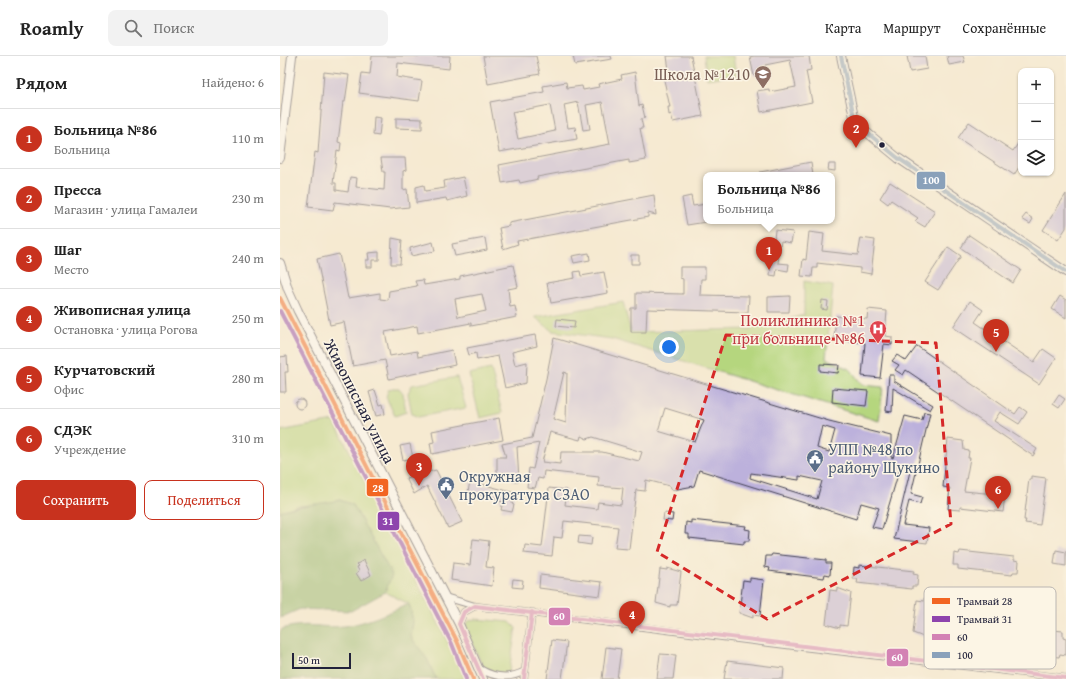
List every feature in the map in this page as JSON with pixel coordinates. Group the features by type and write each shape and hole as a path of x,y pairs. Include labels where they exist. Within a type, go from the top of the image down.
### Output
{"street":[{"path":"280,158 292,56"},
{"path":"841,56 853,112 859,126 898,158 1066,272"},
{"name":"Живописная улица","path":"280,263 288,289 298,311 459,624 480,669 483,679"},
{"path":"445,597 475,606 924,661"},
{"path":"459,624 464,612 475,606"},
{"path":"524,679 532,612"},
{"path":"480,669 490,675 508,678 517,676 525,671"},
{"path":"989,669 1066,678"}],"highlighted area":[{"path":"726,335 936,343 951,524 767,619 657,552"}],"green space":[{"path":"704,56 733,56 736,75 707,79"},
{"path":"804,281 833,286 826,358 851,370 862,385 883,387 879,421 612,339 552,331 535,317 623,302 631,332 750,329 804,315"},
{"path":"491,369 502,413 480,418 469,374"},
{"path":"457,377 466,408 418,417 412,414 408,393 412,385"},
{"path":"392,388 399,388 403,393 406,412 395,416 386,397 388,390"},
{"path":"334,421 461,667 465,679 436,679 427,659 411,637 413,621 409,604 385,592 391,575 353,505 340,500 319,505 297,506 280,511 280,431"},
{"path":"340,500 353,505 392,575 385,592 351,611 300,609 280,618 280,511"},
{"path":"409,604 413,621 411,637 427,659 436,679 280,679 280,633 282,629 306,625 336,627 352,625 361,623"},
{"path":"475,619 510,622 516,628 508,674 485,670 483,667 464,626 469,621"}],"building":[{"path":"372,56 450,56 449,69 398,63 397,77 422,81 419,101 359,93 362,73 370,74"},
{"path":"483,56 536,56 540,74 488,84"},
{"path":"573,56 611,56 612,59 575,65"},
{"path":"667,56 691,56 703,116 673,122 671,114 669,115 668,107 670,107 662,71 669,70"},
{"path":"809,56 811,70 806,71 812,102 761,112 757,91 769,89 769,92 796,87 790,60 765,65 767,73 754,76 750,57"},
{"path":"907,56 925,56 927,69 910,72"},
{"path":"947,56 963,56 965,62 949,65"},
{"path":"324,72 349,75 345,102 343,102 338,142 341,143 340,151 337,150 333,183 336,183 336,190 348,192 350,177 357,178 356,187 384,190 385,172 383,172 381,158 405,158 406,170 403,171 403,190 407,189 409,207 390,209 335,202 333,210 308,207 315,152 318,153"},
{"path":"635,72 639,106 642,105 645,118 641,119 643,128 640,128 646,160 629,163 629,160 537,177 538,179 520,183 519,180 502,183 499,165 610,144 602,102 586,105 590,129 583,130 578,102 564,105 568,128 575,127 577,139 499,152 490,102 544,92 543,86 566,82 567,88 582,86 583,90 599,87 598,84 622,79 621,75","holes":["550,105 555,131 518,139 512,112"]},
{"path":"374,117 381,118 379,136 373,135"},
{"path":"396,118 422,119 422,129 396,128"},
{"path":"969,122 1013,151 1018,144 1018,169 1014,175 958,138"},
{"path":"811,162 813,172 760,172"},
{"path":"829,164 835,164 835,171 828,170"},
{"path":"463,177 467,196 447,201 446,198 416,203 416,187 424,185 425,191 445,188 444,181"},
{"path":"890,182 935,211 925,227 915,221 918,218 891,200 888,204 880,198"},
{"path":"1066,194 1066,228 1058,240 1043,230"},
{"path":"654,195 656,215 648,213 648,217 517,241 518,244 503,249 499,228 509,226 509,223"},
{"path":"691,196 693,206 703,204 703,222 687,225 682,198"},
{"path":"1026,214 1033,219 1030,224 1022,219"},
{"path":"775,230 793,232 791,243 781,241 778,263 789,264 788,271 777,269 776,276 770,275"},
{"path":"809,232 824,234 822,251 858,255 861,238 875,240 871,274 860,272 860,268 817,263 817,268 813,268 812,277 801,276 803,259 806,260"},
{"path":"969,235 1021,270 1013,283 961,248"},
{"path":"392,238 402,240 400,264 391,264"},
{"path":"485,238 487,250 455,256 452,244"},
{"path":"433,242 435,251 411,256 410,248"},
{"path":"948,247 961,256 938,290 925,282"},
{"path":"379,252 379,260 372,260 372,267 366,267 366,260 369,260 368,253"},
{"path":"589,253 590,260 574,263 572,256"},
{"path":"339,254 348,298 380,293 380,299 388,300 389,291 417,286 415,281 423,280 424,285 460,279 460,276 513,265 518,287 508,289 510,307 515,306 517,317 471,326 471,323 418,333 417,326 385,332 390,356 417,351 418,357 452,350 455,365 389,379 385,360 353,366 344,322 330,325 317,259","holes":["482,294 486,311 458,317 455,299"]},
{"path":"631,255 639,255 639,264 631,264"},
{"path":"680,267 705,267 705,279 701,279 700,295 749,296 748,312 647,309 646,332 631,332 631,308 636,308 636,293 683,294 683,279 680,278"},
{"path":"580,271 581,276 604,272 608,293 551,303 547,283 575,278 574,272"},
{"path":"790,296 789,312 768,312 768,297"},
{"path":"1060,296 1066,300 1066,318 1052,309"},
{"path":"822,300 828,301 827,310 821,309"},
{"path":"970,301 983,310 975,322 1034,362 1043,349 1056,358 1039,384 953,327"},
{"name":"Поликлиника №1 при больнице №86","path":"868,309 887,311 885,336 892,337 892,345 884,344 880,378 862,376 865,343 834,339 836,316 867,319"},
{"path":"557,319 575,321 574,328 556,326"},
{"path":"535,335 537,346 512,352 515,365 527,362 526,383 505,388 498,356 477,360 476,353 469,355 467,348"},
{"path":"554,338 829,421 891,436 891,457 893,458 905,416 922,420 924,412 930,413 911,494 922,497 920,504 909,501 903,525 929,528 927,543 894,539 911,467 901,464 882,529 872,527 879,508 861,503 856,519 699,470 694,486 672,490 670,486 646,480 645,491 636,490 629,549 615,548 618,527 564,521 562,538 554,537 552,556 524,553 525,545 542,547 549,488 567,490 565,505 597,509 598,502 621,505 623,488 598,486 599,477 544,471 543,479 538,478 535,488 527,487 529,468 533,469 539,443 517,447 519,481 512,481 511,473 497,473 497,457 506,457 502,444 532,438","holes":["564,372 567,373 566,423 553,419","665,408 704,420 695,442 658,431","822,426 835,430 829,452 817,448","550,432 580,440 581,436 587,439 593,437 642,452 639,461 602,452 561,452 560,464 542,462","751,473 799,480 799,476 822,481 817,499 750,478"]},
{"path":"917,346 1015,414 1020,407 1027,412 1019,424 1000,412 994,421 1037,449 1033,456 906,370 903,375 895,370 899,365 892,361 897,355 906,361"},
{"path":"287,356 288,372 285,372 286,392 280,392 280,357"},
{"path":"820,364 839,365 838,373 820,371"},
{"path":"889,375 894,375 894,381 933,405 930,410 893,388 892,412 886,411"},
{"path":"833,388 868,391 866,406 832,402"},
{"path":"375,390 380,405 383,404 385,414 376,416 369,392"},
{"path":"1059,395 1065,399 1059,408 1053,404"},
{"path":"298,399 302,399 304,400 304,408 298,409 295,406 295,402"},
{"path":"499,418 503,440 432,454 430,443 434,442 432,431"},
{"path":"948,439 963,441 964,450 969,451 968,458 970,458 964,491 1005,495 1003,512 960,507 960,510 948,509 950,488 943,487"},
{"path":"410,444 413,458 403,460 400,446"},
{"path":"436,470 462,522 448,528 427,486 414,494 406,478"},
{"path":"1031,476 1046,478 1040,525 1025,523 1026,520 1024,520 1029,479 1031,479"},
{"path":"470,481 515,493 512,504 514,505 512,512 501,510 503,502 499,501 500,499 468,492"},
{"path":"664,513 673,514 672,521 663,520"},
{"path":"691,520 746,526 745,529 750,530 749,541 744,541 744,544 689,538 689,534 685,534 686,522 691,523"},
{"path":"579,536 592,537 591,545 578,543"},
{"path":"473,539 489,541 486,567 494,568 492,586 451,580 453,563 470,565"},
{"path":"1056,550 1066,552 1066,566 1054,564"},
{"path":"960,551 1014,557 1014,560 1019,561 1018,572 1013,572 1012,575 958,569 958,565 953,565 954,553 959,554"},
{"path":"772,554 826,560 826,563 831,563 830,575 825,574 824,578 769,571 770,568 765,567 766,556 771,556"},
{"path":"364,560 371,575 361,581 356,573 359,571 357,567 359,566 357,564"},
{"path":"859,565 914,571 913,574 918,575 917,586 912,586 912,589 857,583 858,579 853,579 854,567 859,568"},
{"path":"667,568 681,572 677,605 670,605 670,607 656,603 660,569 667,570"},
{"path":"540,575 602,582 600,596 539,588"},
{"path":"750,578 764,580 760,616 753,615 753,618 739,613 743,580 750,581"},
{"path":"513,579 523,580 522,588 512,587"},
{"path":"837,588 851,593 847,626 840,625 840,628 826,624 830,590 837,591"},
{"path":"917,600 924,601 924,637 913,633"},
{"path":"1056,630 1063,631 1063,638 1066,639 1066,655 1060,654 1059,657 1056,657"},
{"path":"552,640 567,642 562,679 547,679"},
{"path":"606,647 621,649 617,679 602,679"},
{"path":"660,654 676,655 673,679 657,679"},
{"path":"727,661 784,668 783,679 724,679"}],"tram line":[{"name":"28","path":"280,298 457,641 473,679"},
{"name":"31","path":"280,311 452,644 466,679"}],"transit line":[{"name":"100","path":"841,56 854,117 859,126 898,158 1066,272"},
{"name":"60","path":"483,679 459,624 464,612 475,606 924,661"},
{"name":"60","path":"524,679 532,612"},
{"name":"60","path":"992,669 1066,678"}],"place":[{"name":"Школа №1210","path":"763,89"},
{"name":"Пресса","path":"856,148"},
{"name":"Больница №86","path":"769,270"},
{"name":"Поликлиника №1 при больнице №86","path":"878,344"},
{"name":"Курчатовский","path":"996,352"},
{"name":"УПП №48 по району Щукино","path":"815,473"},
{"name":"Шаг","path":"419,486"},
{"name":"Окружная прокуратура СЗАО","path":"446,500"},
{"name":"СДЭК","path":"998,509"},
{"name":"Живописная улица","path":"632,634"}]}
